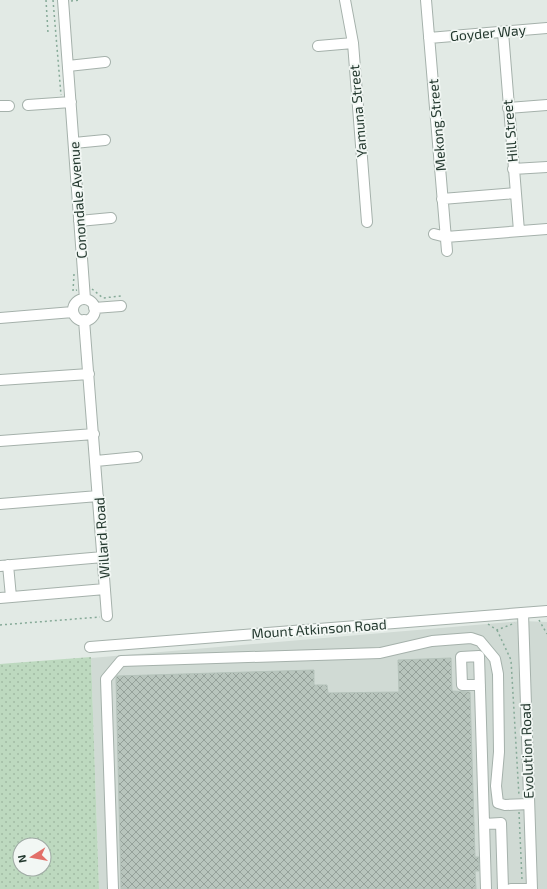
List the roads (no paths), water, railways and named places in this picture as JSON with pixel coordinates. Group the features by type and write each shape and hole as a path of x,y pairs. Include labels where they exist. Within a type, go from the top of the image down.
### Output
{"street":[{"name":"Conondale Avenue","path":"67,0 68,66 85,299"},
{"name":"Yamuna Street","path":"345,0 353,43 367,222"},
{"name":"Mekong Street","path":"426,0 447,251"},
{"name":"Goyder Way","path":"430,38 547,28"},
{"name":"Hill Street","path":"502,32 519,231"},
{"path":"318,46 353,43"},
{"path":"68,66 105,62"},
{"path":"28,105 71,102"},
{"path":"508,108 547,105"},
{"path":"74,143 105,140"},
{"path":"513,169 547,167"},
{"path":"442,199 515,193"},
{"path":"79,221 111,218"},
{"path":"434,234 446,236 547,228"},
{"path":"85,299 91,302 94,308 91,318 84,320 77,318 73,312 76,302 85,299"},
{"path":"94,308 121,301"},
{"path":"0,318 73,312"},
{"name":"Willard Road","path":"84,320 108,616"},
{"path":"0,380 88,374"},
{"path":"0,441 94,434"},
{"path":"96,461 137,457"},
{"path":"0,504 98,496"},
{"path":"11,597 4,565 103,557"},
{"path":"0,598 105,589"},
{"name":"Mount Atkinson Road","path":"90,647 547,611"},
{"name":"Evolution Road","path":"523,613 524,804 532,889"},
{"path":"113,889 106,679 121,661 380,653 432,641 471,638 480,641 495,659 498,674 499,752 496,786 498,803 505,805 524,804"},
{"path":"480,685 486,889"},
{"path":"484,824 501,823 503,889"},
{"path":"511,889 532,889"}]}
